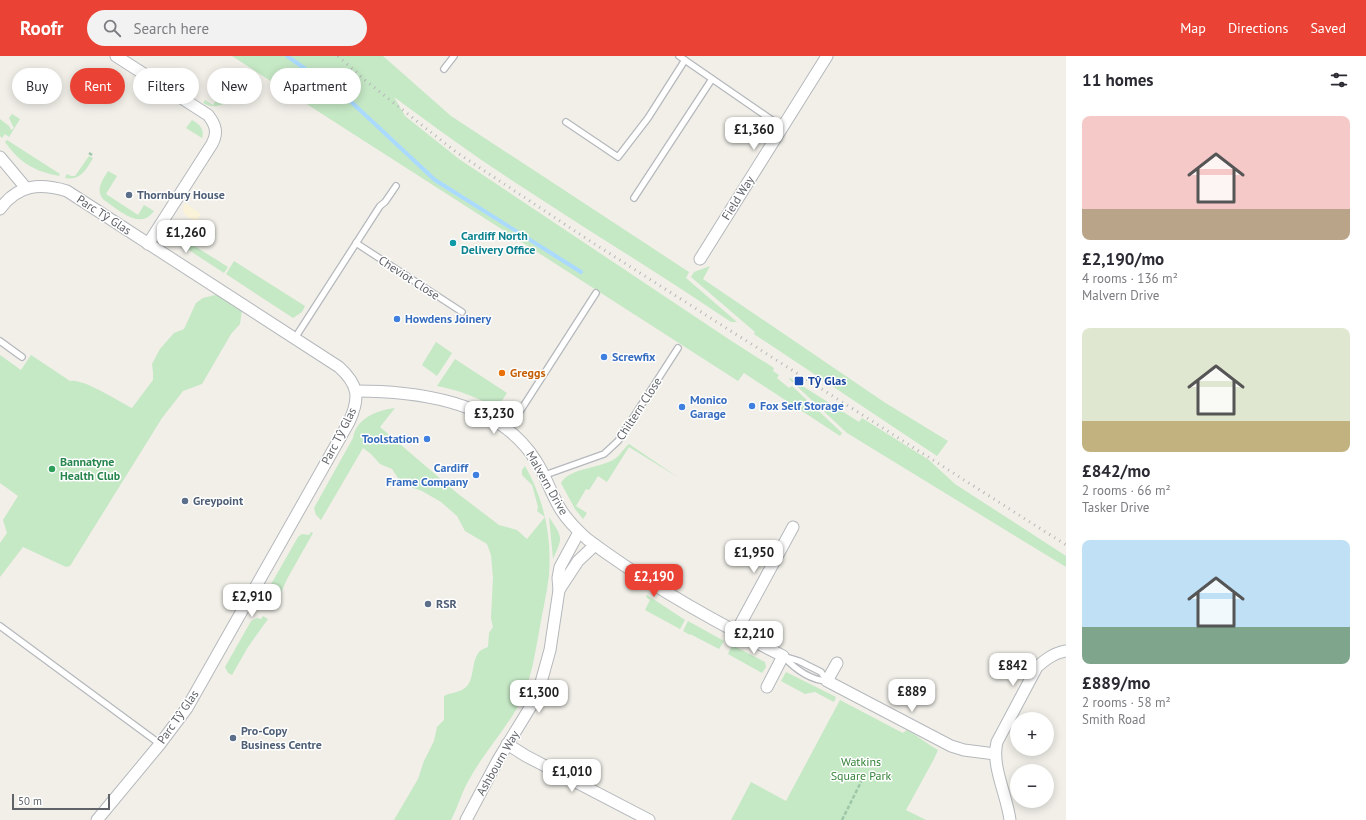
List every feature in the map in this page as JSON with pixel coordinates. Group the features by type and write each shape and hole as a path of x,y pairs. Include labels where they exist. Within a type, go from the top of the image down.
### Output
{"street":[{"path":"116,56 208,115 213,121 216,131 216,137 212,144 148,244"},
{"name":"Field Way","path":"700,259 827,56"},
{"path":"0,157 26,188"},
{"name":"Parc Tŷ Glas","path":"0,209 13,195 26,188 39,186 53,187 67,191 339,367 351,380 356,391 355,408 345,428 194,696 160,744 97,820"},
{"name":"Malvern Drive","path":"356,391 398,393 457,404 483,414 508,430 530,452 545,475 560,509 579,532 680,601 783,656"},
{"path":"736,632 793,527"},
{"name":"Ashbourn Way","path":"466,820 507,744 531,706 544,675 550,650 559,590 558,578 560,567 579,532"},
{"name":"Ashbourn Way","path":"559,590 578,561 596,545"},
{"path":"753,551 774,563"},
{"path":"1010,820 1006,799 998,772 995,749 999,738 1037,667 1057,652 1066,652"},
{"path":"767,687 783,656"},
{"path":"836,663 827,681 950,746 964,750 995,754"},
{"path":"507,744 649,820"}],"lane":[{"path":"444,69 454,56"},
{"path":"679,56 782,127"},
{"path":"566,122 618,157 648,118 685,60"},
{"path":"634,198 712,79"},
{"path":"295,338 380,206 385,202 396,186"},
{"name":"Cheviot Close","path":"356,243 462,312"},
{"path":"508,430 596,293"},
{"path":"0,341 22,357"},
{"name":"Chiltern Close","path":"545,475 604,454 612,448 678,348"},
{"path":"0,626 160,744"},
{"path":"783,656 796,669 818,680 827,681"},
{"path":"783,656 799,661 821,672 827,681"}],"path":[{"path":"842,820 863,778"}],"green space":[{"path":"232,56 383,56 451,116 689,272 686,278 737,322 731,322 511,180 394,97 405,116 459,159 774,368 773,371 779,375 777,378 789,388 792,386 842,433 840,436 744,373 738,381 307,104 361,104 361,68 270,68 270,80 262,75 262,68 251,68"},
{"path":"205,100 207,101 207,104 224,104 211,106 203,103"},
{"path":"12,114 20,119 9,137 5,134 2,138 0,136 0,119 9,126 11,130 14,128 9,118"},
{"path":"192,120 201,127 203,132 202,138 186,128"},
{"path":"7,140 60,174 59,176 42,172 22,161 5,142"},
{"path":"89,156 93,158 82,174 75,178 65,178 67,174 75,176"},
{"path":"108,171 117,176 106,194 138,215 144,205 154,211 148,217 136,219 129,217 104,200 100,193 100,186"},
{"path":"175,227 189,235 185,240 228,267 224,273 175,241 172,232"},
{"path":"234,261 305,306 302,312 293,318 226,274"},
{"path":"710,266 703,279 884,402 948,441 937,456 754,334 755,332 691,277 694,272"},
{"path":"215,295 224,297 242,310 240,324 231,334 202,384 183,391 162,418 70,566 66,567 23,547 0,577 0,543 7,533 3,520 18,496 0,483 0,355 21,370 31,355 70,381 76,381 92,386 132,408 153,380 152,364 160,349 174,333 184,329 196,303 203,298"},
{"path":"436,342 452,353 437,376 422,365"},
{"path":"455,359 507,393 497,408 468,395 437,386"},
{"path":"790,378 859,422 862,418 929,460 955,484 1066,556 1066,567 847,433 789,379"},
{"path":"395,408 380,427 457,493 499,525 517,530 527,539 545,517 548,533 550,561 549,575 535,656 527,686 519,705 476,767 451,820 394,820 418,779 424,761 434,741 437,727 444,720 444,696 462,690 467,686 471,678 477,655 481,650 488,647 489,633 493,627 491,618 493,578 491,555 487,544 465,531 457,516 441,502 422,491 402,484 392,469 380,464 363,448 321,520 316,515 314,508 353,438 358,425 363,420 375,413"},
{"path":"629,444 679,478 629,447 607,482 598,476 589,490 586,489 576,506 587,513 583,519 575,509 561,483 565,478 578,471 610,462 616,458"},
{"path":"525,466 532,479 545,517 537,511 538,507 532,485 522,475 522,470"},
{"path":"549,517 557,529 560,538 559,546 553,559"},
{"path":"311,532 313,533 287,579 275,606 268,601 266,593 298,537 302,534 309,535"},
{"path":"647,595 685,620 680,629 645,610 650,600 646,597"},
{"path":"263,616 268,619 248,647 232,675 228,673 225,667 251,621 257,618 261,619"},
{"path":"688,621 724,641 719,649 683,631"},
{"path":"732,645 765,662 766,667 762,673 728,654"},
{"path":"786,672 836,697 834,702 815,692 805,694 781,681"},
{"name":"Watkins Square Park","path":"840,700 903,733 907,730 938,750 906,810 926,820 731,820 751,782 786,801"}],"sand":[{"path":"185,203 201,214 196,222 185,215 183,207"}],"waterway":[{"path":"287,56 347,98 435,180 581,272"}],"railway":[{"path":"338,56 366,81 456,152 590,241 1066,545"}],"place":[{"name":"Thornbury House","path":"129,195"},
{"name":"Cardiff North Delivery Office","path":"453,243"},
{"name":"Howdens Joinery","path":"397,319"},
{"name":"Screwfix","path":"604,357"},
{"name":"Greggs","path":"502,373"},
{"name":"Tŷ Glas","path":"799,381"},
{"name":"Fox Self Storage","path":"752,406"},
{"name":"Monico Garage","path":"682,407"},
{"name":"Toolstation","path":"427,439"},
{"name":"Bannatyne Health Club","path":"52,469"},
{"name":"Cardiff Frame Company","path":"476,475"},
{"name":"Greypoint","path":"185,501"},
{"name":"RSR","path":"428,604"},
{"name":"Pro-Copy Business Centre","path":"233,738"}]}
